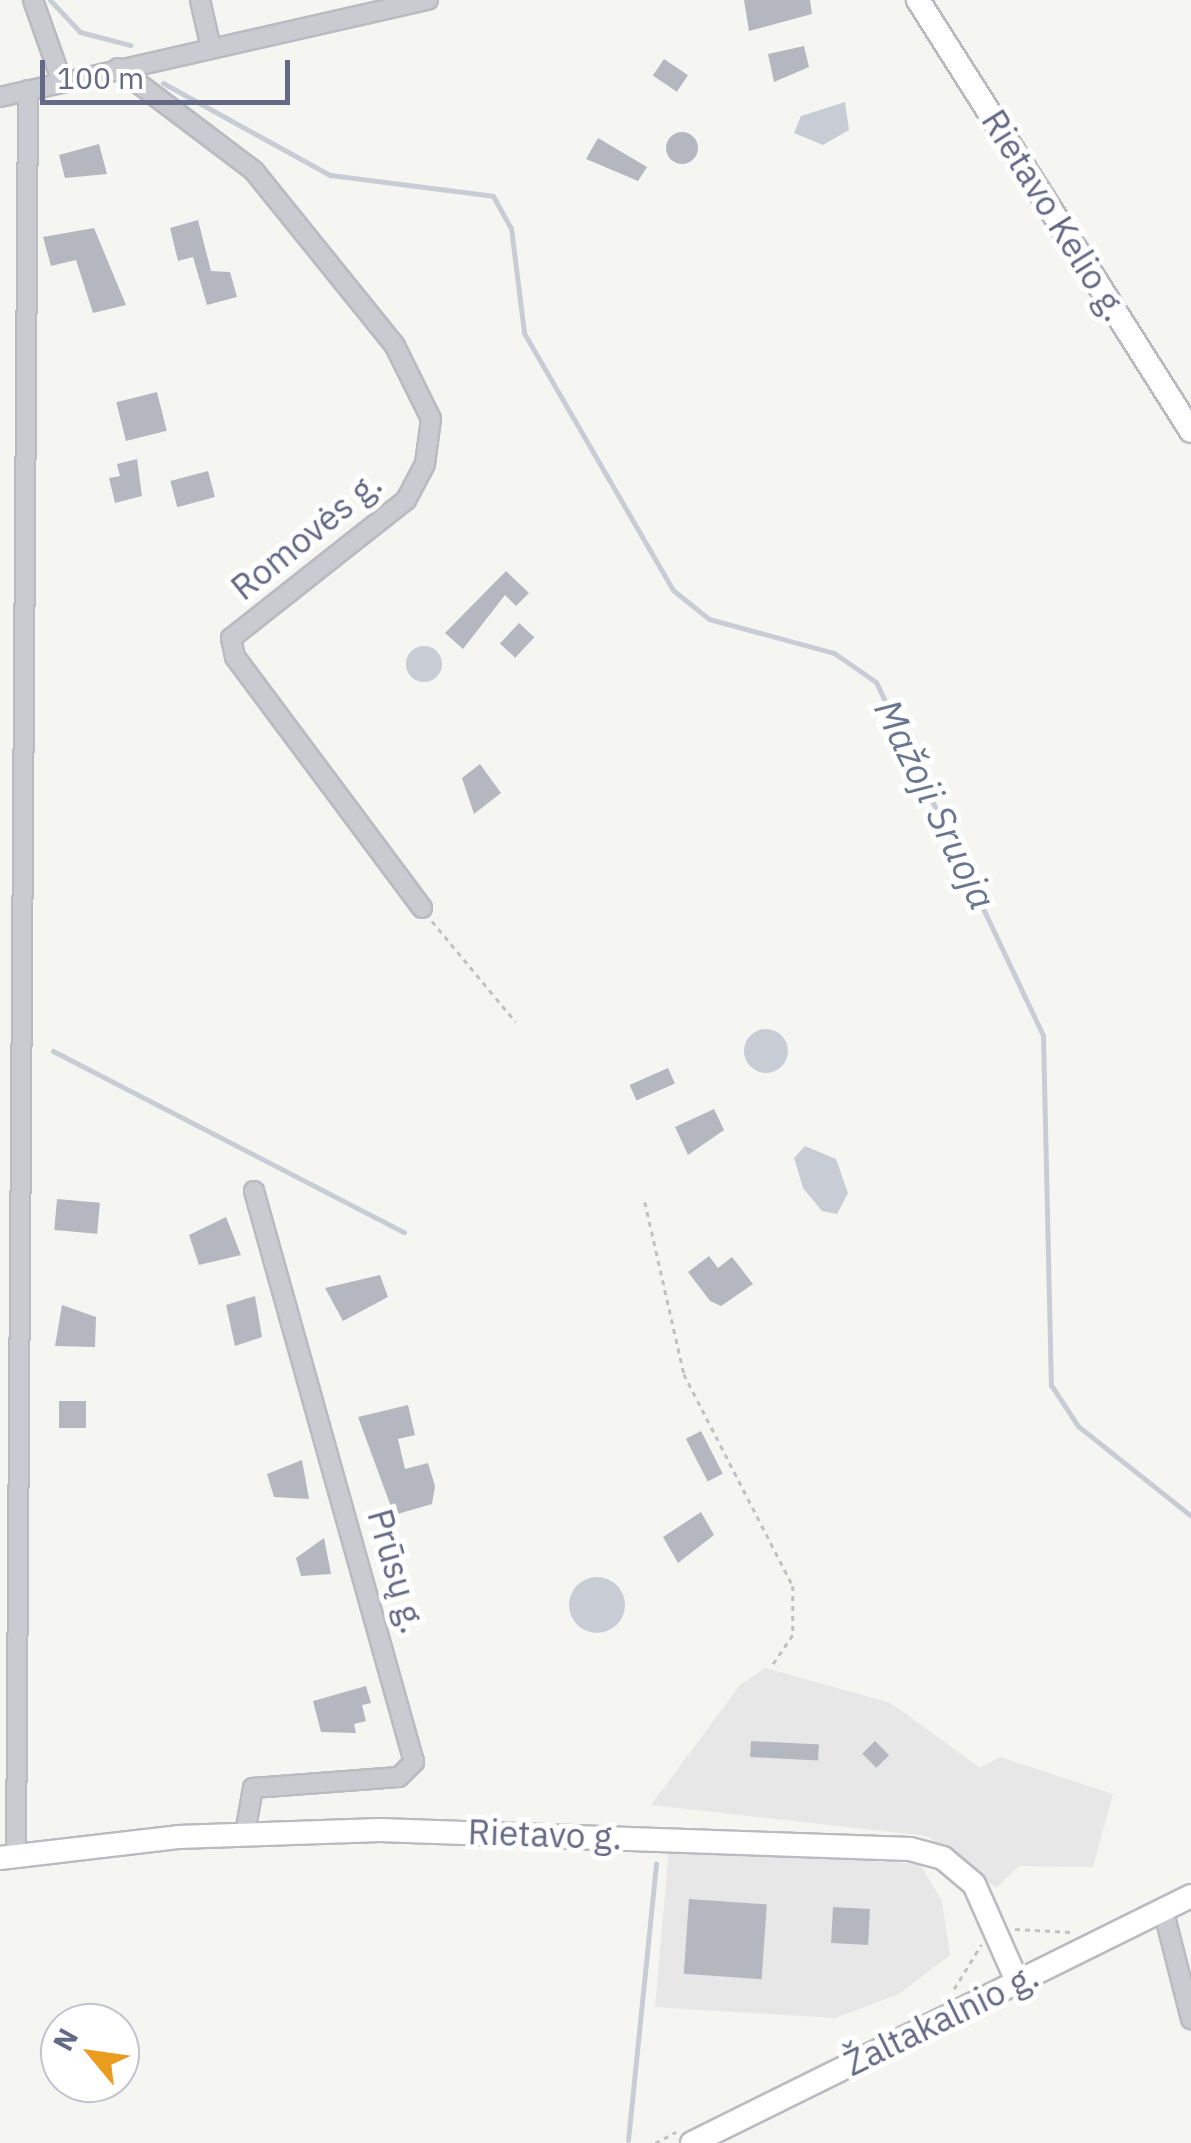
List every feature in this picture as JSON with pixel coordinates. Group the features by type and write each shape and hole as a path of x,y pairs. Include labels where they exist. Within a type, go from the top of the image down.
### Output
{"main road":[{"name":"Rietavo Kelio g.","path":"918,0 1191,431"},
{"name":"Rietavo g.","path":"8,1857 246,1833 494,1832 910,1849 962,1871 1018,1980"},
{"name":"Žaltakalnio g.","path":"691,2134 1191,1896"}],"street":[{"path":"33,0 62,82"},
{"path":"200,0 211,48"},
{"path":"0,97 428,0"},
{"name":"Romovės g.","path":"118,68 254,171 395,346 426,407 431,436 406,500 231,638 235,657 422,908"},
{"path":"8,1857 28,90"},
{"name":"Prūsų g.","path":"246,1833 253,1788 398,1777 414,1762 254,1191"},
{"path":"1162,1910 1191,2018"}],"path":[{"path":"422,908 516,1022"},
{"path":"645,1202 684,1374 794,1586 793,1636 771,1668"},
{"path":"938,1998 998,1938 1023,1928 1078,1930"},
{"path":"655,2143 691,2134"}],"shaded area":[{"path":"845,102 849,130 823,145 794,133 801,116"},
{"path":"424,646 437,651 442,664 437,677 424,682 411,677 406,664 411,651"},
{"path":"766,1029 782,1035 788,1051 782,1067 766,1073 750,1067 744,1051 750,1035"},
{"path":"805,1146 836,1159 848,1193 837,1214 822,1211 803,1188 794,1158"},
{"path":"597,1577 616,1586 625,1605 616,1624 597,1633 578,1624 569,1605 578,1586"},
{"path":"765,1668 891,1703 980,1768 1000,1757 1113,1794 1093,1867 1019,1866 996,1888 927,1836 651,1805 740,1685"},
{"path":"669,1849 920,1864 942,1901 950,1955 899,1994 835,2018 655,2007"}],"building":[{"path":"744,0 810,0 812,14 749,31"},
{"path":"804,46 809,67 774,82 768,54"},
{"path":"664,59 688,75 677,92 653,76"},
{"path":"682,132 693,137 698,148 693,159 682,164 671,159 666,148 671,137"},
{"path":"598,138 647,167 638,181 586,159"},
{"path":"99,144 107,174 65,178 59,155"},
{"path":"198,220 211,271 230,272 237,297 207,305 193,257 178,261 170,228"},
{"path":"94,228 126,305 93,313 76,260 51,266 43,237"},
{"path":"157,392 167,431 126,441 116,402"},
{"path":"137,459 142,496 115,503 109,478 120,476 117,464"},
{"path":"208,471 215,497 177,507 170,481"},
{"path":"506,571 529,593 516,606 505,595 463,649 445,633"},
{"path":"519,623 534,637 515,658 500,643"},
{"path":"480,764 501,793 474,814 462,778"},
{"path":"668,1068 675,1084 637,1101 630,1085"},
{"path":"714,1109 724,1130 688,1155 675,1127"},
{"path":"57,1199 100,1203 97,1234 54,1230"},
{"path":"226,1217 241,1255 199,1265 189,1235"},
{"path":"709,1256 718,1268 732,1257 753,1284 721,1306 710,1301 688,1272"},
{"path":"380,1275 388,1297 343,1321 325,1288"},
{"path":"255,1296 262,1337 235,1346 226,1305"},
{"path":"62,1305 96,1317 95,1347 55,1346"},
{"path":"59,1401 86,1401 86,1428 59,1428"},
{"path":"408,1405 415,1435 398,1439 405,1469 428,1463 435,1486 432,1504 394,1515 358,1417"},
{"path":"701,1431 723,1474 708,1481 686,1439"},
{"path":"302,1460 309,1499 274,1497 267,1474"},
{"path":"701,1512 714,1535 678,1563 663,1537"},
{"path":"324,1538 331,1574 301,1576 296,1558"},
{"path":"366,1686 371,1703 362,1705 366,1721 354,1724 356,1733 321,1732 313,1701"},
{"path":"751,1741 819,1745 818,1761 750,1757"},
{"path":"875,1741 889,1755 876,1768 862,1754"},
{"path":"689,1899 767,1904 762,1979 684,1974"},
{"path":"833,1907 870,1909 868,1945 831,1943"}],"waterway":[{"name":"Mažoji Sruoja","path":"50,0 80,32 130,45"},
{"name":"Mažoji Sruoja","path":"163,83 330,175 493,196 511,228 524,333 673,590 709,619 834,653 876,682 1043,1036 1051,1385 1078,1426 1191,1516"},
{"path":"53,1051 404,1232"},
{"path":"628,2140 656,1863"}]}
